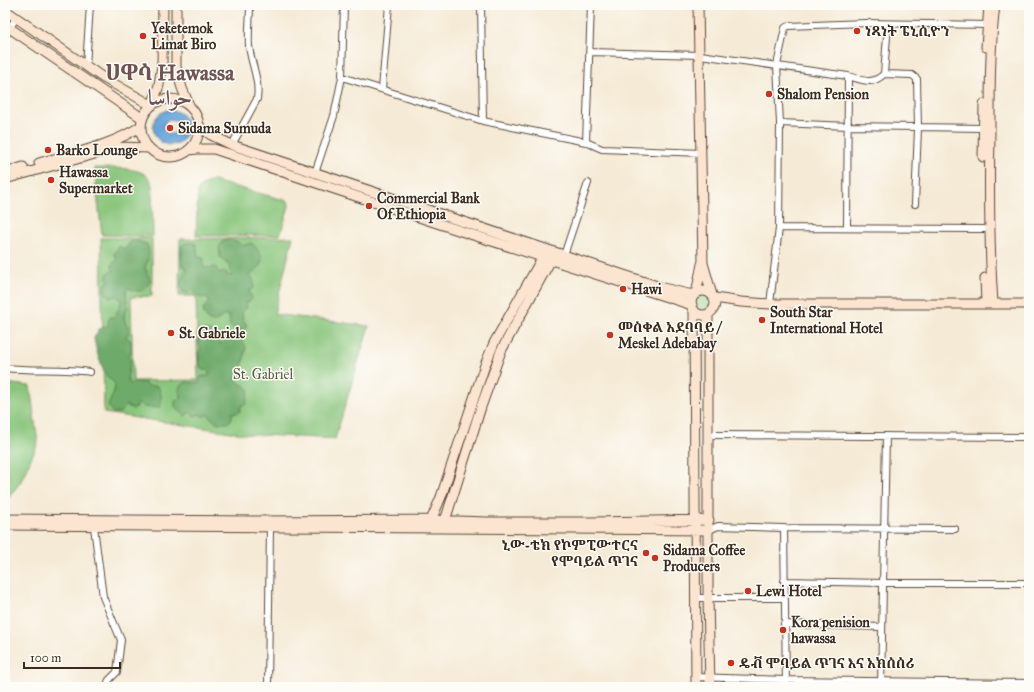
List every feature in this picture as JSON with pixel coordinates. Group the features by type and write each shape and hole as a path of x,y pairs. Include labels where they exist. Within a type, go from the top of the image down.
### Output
{"main road":[{"path":"5,173 114,141 126,135 142,122 152,104 159,85 162,65 163,5"},
{"path":"142,122 142,138 149,148 158,154 168,157 179,156 189,150 197,140 200,126 197,115 189,105 176,67 176,5"},
{"path":"698,5 703,263 712,304 708,530 710,682"},
{"path":"989,5 990,303"},
{"path":"990,303 984,229 983,128 990,25 995,5"},
{"path":"5,10 86,66 132,95 152,104 169,98 180,100 189,105"},
{"path":"7,30 142,122"},
{"path":"132,95 148,95 159,85"},
{"path":"200,126 211,135 232,145 552,255 693,308 702,314 712,304 741,302 770,304 1029,304"},
{"path":"5,179 120,147 149,148"},
{"path":"189,150 214,149 662,288 695,294 705,291 712,304"},
{"path":"444,524 481,407 501,351 552,255"},
{"path":"429,524 441,497 485,365 494,343 552,255"},
{"path":"696,687 696,520 692,299 695,294 703,263"},
{"path":"453,496 455,511 458,517 464,521"},
{"path":"5,518 444,524 708,530"},
{"path":"444,524 464,521 592,522 709,520"},
{"path":"5,526 270,527 429,524"}],"street":[{"path":"86,66 90,5"},
{"path":"232,145 257,99 258,94 257,79 249,47 250,5"},
{"path":"315,173 334,116 342,77 344,5"},
{"path":"382,89 389,5"},
{"path":"482,5 483,121"},
{"path":"586,142 591,5"},
{"path":"7,30 16,18"},
{"path":"770,304 779,228 780,123 777,65 784,29 788,26 838,24 990,25"},
{"path":"884,74 888,24"},
{"path":"590,52 700,55 848,76 868,82 876,81 884,74 912,75 917,78 918,128 915,204"},
{"path":"847,228 849,126 848,76"},
{"path":"342,77 483,121 586,142 602,149 701,153"},
{"path":"780,123 918,128 983,128"},
{"path":"552,255 588,183"},
{"path":"779,228 984,229"},
{"path":"5,368 23,370 71,369 90,372"},
{"path":"709,435 1029,437"},
{"path":"881,684 886,436"},
{"path":"709,520 718,526"},
{"path":"708,530 718,526 955,529"},
{"path":"94,527 103,597 121,640 117,672 109,680 106,687"},
{"path":"268,687 270,527"},
{"path":"784,528 784,624 786,687"},
{"path":"784,580 883,583 1029,583"},
{"path":"696,598 784,598"},
{"path":"784,624 882,627"},
{"path":"696,677 710,682 786,680 881,684 1029,683"}],"green space":[{"path":"94,168 128,169 144,174 150,179 152,186 153,236 102,235"},
{"path":"209,181 214,181 288,201 289,206 280,235 196,236 198,191 201,186"},
{"name":"St. Gabriel","path":"293,237 274,314 369,326 335,439 244,434 104,413 101,238 152,238 152,296 131,297 133,381 198,380 196,296 179,296 180,239"},
{"path":"229,240 238,242 242,246 251,243 256,247 262,260 259,267 250,275 254,281 254,288 249,291 252,298 249,302 246,302 247,308 242,312 243,319 247,325 246,328 241,331 235,331 230,325 229,316 224,315 215,322 209,321 204,314 203,309 209,302 208,298 200,298 192,290 188,293 183,292 181,285 182,277 187,269 182,265 181,246 188,243 196,244 198,257 203,258 203,265 205,268 216,267 219,273 226,272 228,276 232,275 230,272 230,265 220,257 219,247 223,241"},
{"path":"131,241 138,241 147,244 149,256 145,267 150,280 146,287 142,290 136,291 129,288 126,290 128,305 124,315 129,332 126,337 131,341 131,352 128,356 131,359 127,378 130,384 137,382 145,383 147,386 157,386 161,394 161,400 159,408 144,407 139,403 137,407 133,409 126,405 120,413 113,413 108,406 115,385 114,382 107,376 102,367 94,338 99,329 108,326 110,317 115,317 122,300 116,296 110,298 104,291 105,285 109,280 106,277 109,272 114,271 112,264 117,259 114,254 119,246 125,249"},
{"path":"704,294 711,299 712,302 707,309 704,310 697,305 696,302 701,295"},
{"path":"205,330 213,333 221,345 228,338 235,337 242,340 246,347 241,374 235,378 249,389 246,404 241,406 240,411 237,413 232,413 232,418 228,423 216,422 208,414 201,416 199,413 197,416 190,412 185,416 175,407 175,401 182,397 179,392 180,386 186,382 199,383 201,376 209,376 207,370 202,370 198,353 201,349 199,339"},
{"path":"5,383 30,386 38,443 21,481 5,503"}],"water":[{"path":"167,110 171,110 183,115 187,122 187,131 181,141 170,145 163,143 158,139 154,134 153,127 159,114","holes":["169,119 176,122 177,125 178,129 173,134 168,134 163,129 165,122"]}],"place":[{"name":"ነጻነት ፔኒሲዮን","path":"857,31"},
{"name":"Yeketemok Limat Biro","path":"143,36"},
{"name":"Shalom Pension","path":"769,94"},
{"name":"Sidama Sumuda","path":"170,128"},
{"name":"Barko Lounge","path":"48,150"},
{"name":"Hawassa Supermarket","path":"51,180"},
{"name":"Commercial Bank Of Ethiopia","path":"369,206"},
{"name":"Hawi","path":"623,289"},
{"name":"South Star International Hotel","path":"762,320"},
{"name":"St. Gabriele","path":"171,333"},
{"name":"መስቀል አደባባይ / Meskel Adebabay","path":"610,335"},
{"name":"ኒው-ቴክ የኮምፒውተርና የሞባይል ጥገና","path":"646,553"},
{"name":"Sidama Coffee Producers","path":"655,558"},
{"name":"Lewi Hotel","path":"748,591"},
{"name":"Kora penision hawassa","path":"783,630"},
{"name":"ዴቭ ሞባይል ጥገና እና አክሰሰሪ","path":"731,663"}],"district":[{"name":"ሀዋሳ Hawassa حواسا","path":"170,84"}]}
